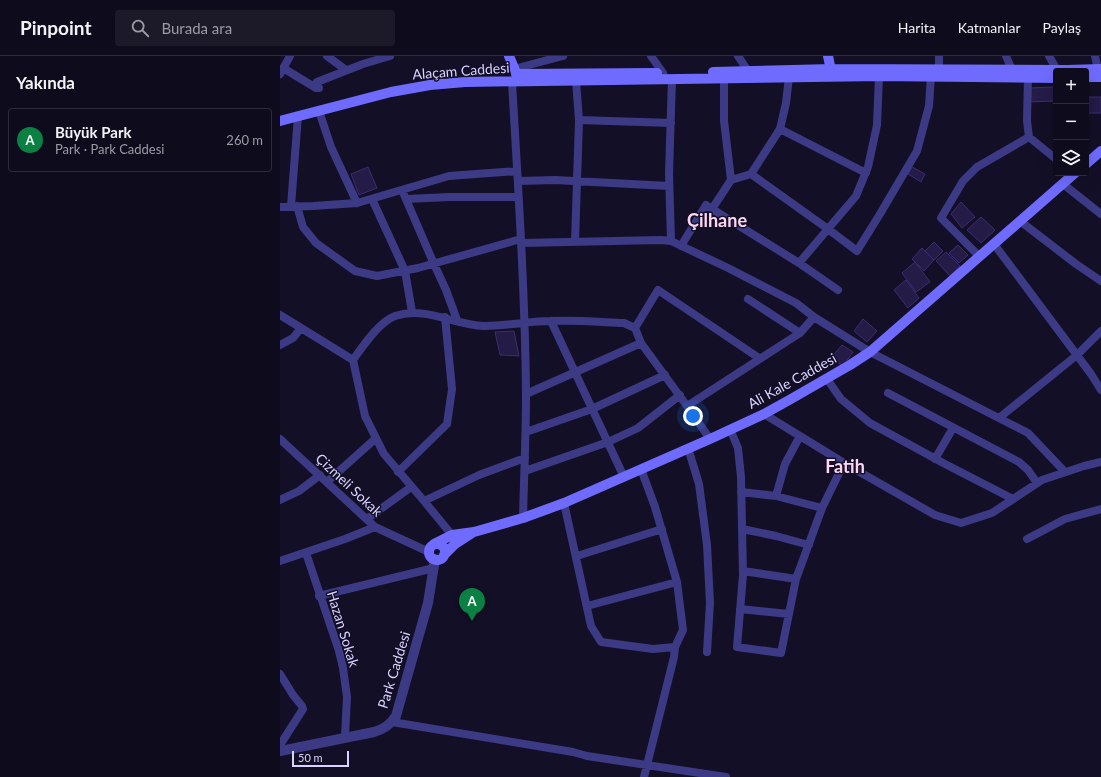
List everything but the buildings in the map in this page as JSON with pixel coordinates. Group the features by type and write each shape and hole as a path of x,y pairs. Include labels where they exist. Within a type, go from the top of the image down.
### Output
{"main road":[{"path":"509,56 515,76"},
{"path":"828,56 832,73"},
{"name":"Alaçam Caddesi","path":"280,121 349,102 409,88 515,76 748,71 942,73 1012,70 1053,73"},
{"name":"Alaçam Caddesi","path":"1089,72 1100,72"},
{"path":"1089,76 1100,72"},
{"name":"Alaçam Caddesi","path":"515,76 576,81 789,77 832,73 879,76 931,76"},
{"path":"931,76 942,73"},
{"name":"Alaçam Caddesi","path":"942,73 1028,77 1053,74"},
{"path":"1089,161 1101,151"},
{"name":"Ali Kale Caddesi","path":"435,556 452,535 474,532 523,518 564,503 764,414 850,366 870,352 1072,176"},
{"name":"Ali Kale Caddesi","path":"435,556 474,532"}],"street":[{"path":"290,56 282,71 316,88 318,85 346,70 388,56"},
{"path":"327,56 346,70"},
{"path":"523,518 526,394 517,171 515,76 538,56"},
{"path":"528,65 563,56"},
{"path":"651,56 663,73"},
{"path":"738,56 748,71"},
{"path":"940,56 942,73"},
{"path":"1006,56 1012,70"},
{"path":"1049,56 1055,68"},
{"path":"1095,56 1100,72"},
{"path":"799,263 856,196 866,173 877,125 879,76"},
{"path":"751,174 857,251 917,151 929,106 931,76"},
{"path":"731,180 751,174 780,129 786,103 789,77"},
{"path":"1028,77 1027,121 1029,137 1053,157"},
{"path":"712,209 731,180 724,121 724,78"},
{"path":"671,241 669,186 672,79"},
{"path":"575,242 579,120 576,81"},
{"path":"319,111 331,147 357,203"},
{"path":"298,116 294,206 303,227 316,243 355,271 377,276 405,271 521,241 671,241 796,303 814,317 870,352 1028,433 1065,472"},
{"path":"579,120 671,123"},
{"path":"780,129 866,173"},
{"path":"979,256 941,218 963,181 977,167 1029,137"},
{"path":"280,207 357,203 449,176 517,171"},
{"path":"518,181 555,180 669,186"},
{"path":"1063,184 1101,214"},
{"path":"402,190 446,290 457,320"},
{"path":"406,199 450,197 518,197"},
{"path":"372,199 405,271 412,312"},
{"path":"681,246 706,205 799,263 838,290"},
{"path":"1020,221 1076,264 1101,281"},
{"path":"994,244 1077,355 1101,390"},
{"path":"635,328 658,290 760,358"},
{"path":"748,299 800,333"},
{"path":"353,360 369,338 379,328 393,317 412,312 445,317 474,325 487,326 551,321 624,323 635,328 641,343 680,395 710,439"},
{"path":"280,315 353,360 365,416 375,439 398,472 452,535"},
{"path":"398,472 447,424 452,389 445,317"},
{"path":"687,406 800,333 814,317"},
{"path":"551,321 624,477"},
{"path":"280,346 293,338 301,328"},
{"path":"999,418 1077,355 1100,334"},
{"path":"526,394 641,343"},
{"path":"526,432 592,409 665,375"},
{"path":"827,379 840,398 870,423 935,459 1013,499"},
{"path":"888,393 1019,462 1028,470 1037,483"},
{"path":"524,471 608,442 638,428 680,395"},
{"path":"764,414 935,516 961,523 992,513 1042,480 1101,462"},
{"path":"935,459 953,428"},
{"path":"730,429 738,448 741,477 743,570 737,648 781,653 796,579 822,508 844,463"},
{"path":"776,496 785,464 800,436"},
{"name":"Çizmeli Sokak","path":"280,439 376,527 435,556"},
{"path":"327,482 375,439"},
{"path":"688,448 700,484 707,545 710,603 707,652"},
{"path":"424,501 480,474 525,458"},
{"path":"641,469 655,507 677,582 683,630 675,647 674,657 644,777"},
{"path":"280,500 299,491 320,475"},
{"path":"366,519 411,487"},
{"path":"741,492 776,496 822,508"},
{"path":"564,503 577,556 591,626 601,642 653,649 675,647"},
{"path":"1027,539 1065,520 1101,509"},
{"path":"280,561 376,527"},
{"path":"577,556 662,529"},
{"path":"742,529 809,545"},
{"name":"Hazan Sokak","path":"306,553 319,596 339,651 343,668 347,697 345,737"},
{"path":"319,596 435,556"},
{"name":"Park Caddesi","path":"280,751 381,729 392,722 396,716 428,603 435,556"},
{"path":"743,570 796,579"},
{"path":"587,606 677,582"},
{"path":"740,609 789,614"},
{"path":"280,674 303,709 280,745"},
{"path":"392,722 573,752 587,756 726,777"}],"place":[{"name":"Büyük Park","path":"472,621"}],"district":[{"name":"Çilhane","path":"717,221"},
{"name":"Fatih","path":"845,467"}]}
